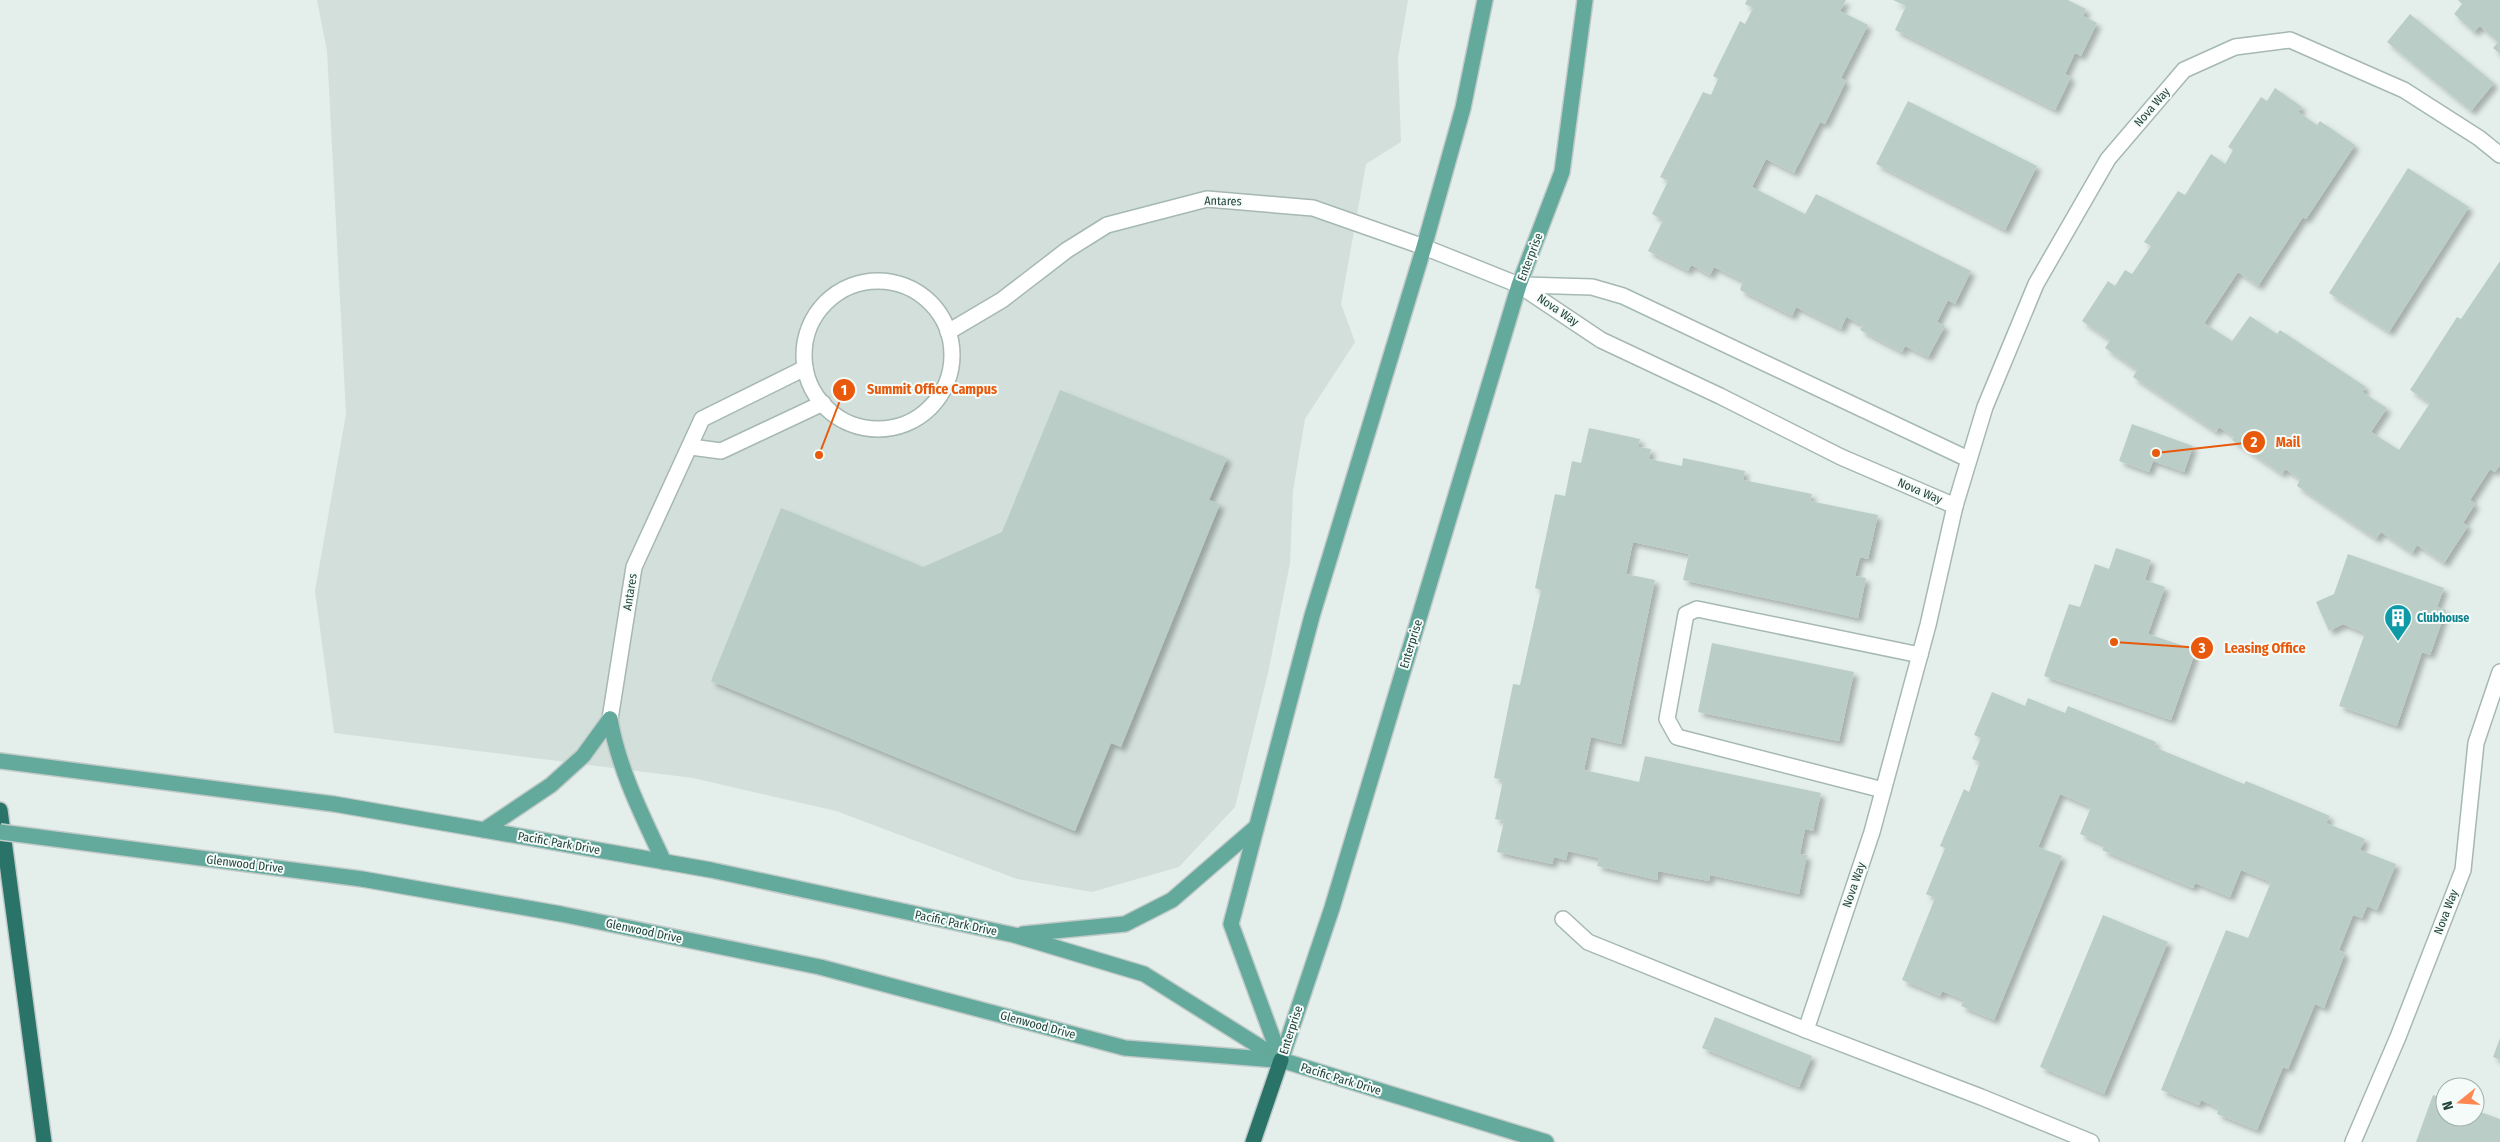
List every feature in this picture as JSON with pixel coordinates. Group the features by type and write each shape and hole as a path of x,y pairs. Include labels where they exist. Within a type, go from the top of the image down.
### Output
{"highway":[{"path":"0,810 44,1142"},
{"path":"1253,1142 1281,1060"}],"main road":[{"name":"Enterprise","path":"1281,1060 1231,924 1312,616 1424,247 1463,108 1485,0"},
{"name":"Enterprise","path":"1281,1060 1332,908 1519,285 1562,172 1585,0"},
{"path":"484,830 551,785 583,756 610,719"},
{"path":"610,719 615,747 627,783 664,862"},
{"name":"Pacific Park Drive","path":"0,761 334,804 664,862 1014,935 1144,974 1281,1060 1546,1142"},
{"path":"1014,935 1125,924 1172,900 1255,828"},
{"name":"Glenwood Drive","path":"0,832 362,879 561,914 820,967 1125,1048 1281,1060"}],"street":[{"name":"Nova Way","path":"1806,1030 1872,832 1920,655 1955,506 1985,407 2036,284 2108,159 2184,70 2235,47 2290,40 2404,90 2479,138 2500,155"},
{"name":"Antares","path":"948,332 1002,300 1067,250 1107,225 1207,198 1313,208 1424,247 1519,285"},
{"path":"868,281 889,282 908,287 925,298 940,314 948,332 952,352 948,379 942,392 930,408 913,421 893,428 871,430 850,424 832,414 822,403 810,384 805,368 806,335 815,315 829,299 848,287 868,281"},
{"name":"Nova Way","path":"1519,285 1592,287 1623,296 1968,459"},
{"name":"Nova Way","path":"1519,285 1601,340 1720,396 1841,458 1955,506"},
{"name":"Antares","path":"610,719 634,567 691,447 702,419 805,368"},
{"path":"691,447 721,451 822,403"},
{"path":"1883,790 1676,736 1667,719 1686,614 1697,609 1920,655"},
{"name":"Nova Way","path":"2353,1142 2398,1037 2463,870 2476,743 2500,672"},
{"path":"1563,919 1588,942 2091,1142"}],"shaded area":[{"path":"317,0 1408,0 1398,58 1401,142 1366,164 1341,304 1355,342 1305,419 1293,491 1290,563 1268,673 1235,807 1179,867 1092,892 1017,879 836,811 693,778 334,733 315,591 346,414 327,51"}],"building":[{"path":"1747,0 1846,0 1840,11 1868,25 1841,78 1846,81 1825,124 1820,122 1794,173 1766,159 1752,187 1805,214 1816,194 1971,271 1955,304 1948,300 1937,322 1945,326 1928,357 1905,346 1902,352 1860,330 1863,325 1846,317 1841,329 1796,307 1792,316 1740,290 1743,281 1714,267 1710,275 1691,265 1688,271 1648,251 1663,220 1652,214 1668,181 1660,177 1703,92 1711,95 1718,79 1713,76 1740,21 1745,24 1753,8 1745,4"},
{"path":"1893,0 2068,0 2086,9 2083,16 2097,23 2081,56 2075,53 2065,74 2071,77 2055,110 1895,30 1906,6"},
{"path":"2458,0 2500,0 2500,54 2493,48 2498,42 2480,26 2474,32 2454,14 2462,4"},
{"path":"2410,14 2494,83 2471,111 2387,42"},
{"path":"2275,88 2302,107 2298,112 2317,125 2320,121 2355,145 2306,219 2303,217 2258,286 2238,272 2204,323 2232,341 2250,316 2277,334 2280,330 2366,387 2362,392 2387,408 2371,432 2399,450 2430,403 2410,390 2457,317 2461,319 2500,261 2500,465 2495,472 2490,469 2470,500 2475,504 2463,523 2468,526 2444,563 2417,545 2412,553 2381,532 2376,539 2297,486 2300,479 2285,469 2282,474 2232,440 2234,437 2219,427 2216,432 2133,377 2137,370 2105,348 2110,340 2082,321 2108,281 2115,286 2125,270 2132,274 2151,246 2144,242 2178,191 2185,195 2211,154 2225,164 2233,150 2228,147 2261,97 2267,101"},
{"path":"1908,101 2037,166 2005,230 1876,164"},
{"path":"2408,168 2469,207 2389,332 2329,293"},
{"path":"1060,390 1227,458 1209,500 1220,504 1121,747 1111,743 1075,831 711,681 781,508 923,567 1002,532"},
{"path":"2132,424 2193,446 2184,472 2153,461 2149,472 2119,461"},
{"path":"1589,428 1640,439 1638,447 1651,449 1649,459 1682,466 1683,458 1745,471 1743,480 1812,494 1810,501 1878,515 1868,559 1860,557 1855,576 1866,578 1858,618 1683,580 1689,554 1633,542 1626,574 1655,580 1621,744 1591,737 1584,770 1639,782 1645,756 1821,793 1813,831 1805,829 1800,854 1807,855 1799,894 1710,875 1709,881 1658,871 1657,880 1597,866 1599,858 1568,851 1566,860 1554,857 1552,864 1497,852 1504,821 1495,819 1503,780 1494,778 1513,684 1520,685 1541,590 1535,588 1555,494 1565,496 1572,461 1581,463"},
{"path":"2116,548 2151,560 2145,580 2165,587 2148,634 2196,650 2171,720 2044,676 2069,604 2080,607 2095,564 2109,569"},
{"name":"Clubhouse","path":"2348,554 2444,588 2437,607 2446,610 2430,655 2422,652 2397,726 2339,706 2365,633 2343,624 2329,631 2316,602 2334,594"},
{"path":"1712,643 1854,672 1839,741 1698,712"},
{"path":"1992,692 2025,706 2028,698 2065,713 2068,706 2156,742 2154,747 2244,784 2246,781 2330,816 2326,823 2365,839 2360,850 2396,864 2377,910 2367,906 2362,918 2353,915 2339,950 2345,953 2324,1008 2315,1004 2288,1069 2283,1067 2257,1130 2217,1114 2219,1108 2201,1100 2199,1105 2161,1090 2226,930 2248,938 2271,882 2241,870 2230,897 2195,883 2193,888 2102,850 2105,845 2080,834 2091,807 2060,794 2038,847 2062,856 1994,1020 1961,1006 1964,1000 1942,991 1940,996 1902,980 1935,898 1926,894 1945,848 1940,846 1964,789 1969,792 1980,762 1972,759 1981,738 1974,735"},
{"path":"2103,915 2168,942 2104,1094 2040,1067"},
{"path":"1715,1017 1812,1056 1799,1087 1702,1048"},
{"path":"2500,1038 2500,1060 2493,1057"},
{"path":"2433,1095 2435,1096 2435,1127 2485,1127 2485,1114 2500,1119 2500,1142 2416,1142"}],"place":[{"name":"Mail","path":"2156,453"},
{"name":"Summit Office Campus","path":"819,455"},
{"name":"Leasing Office","path":"2114,642"},
{"name":"Clubhouse","path":"2398,642"}]}
